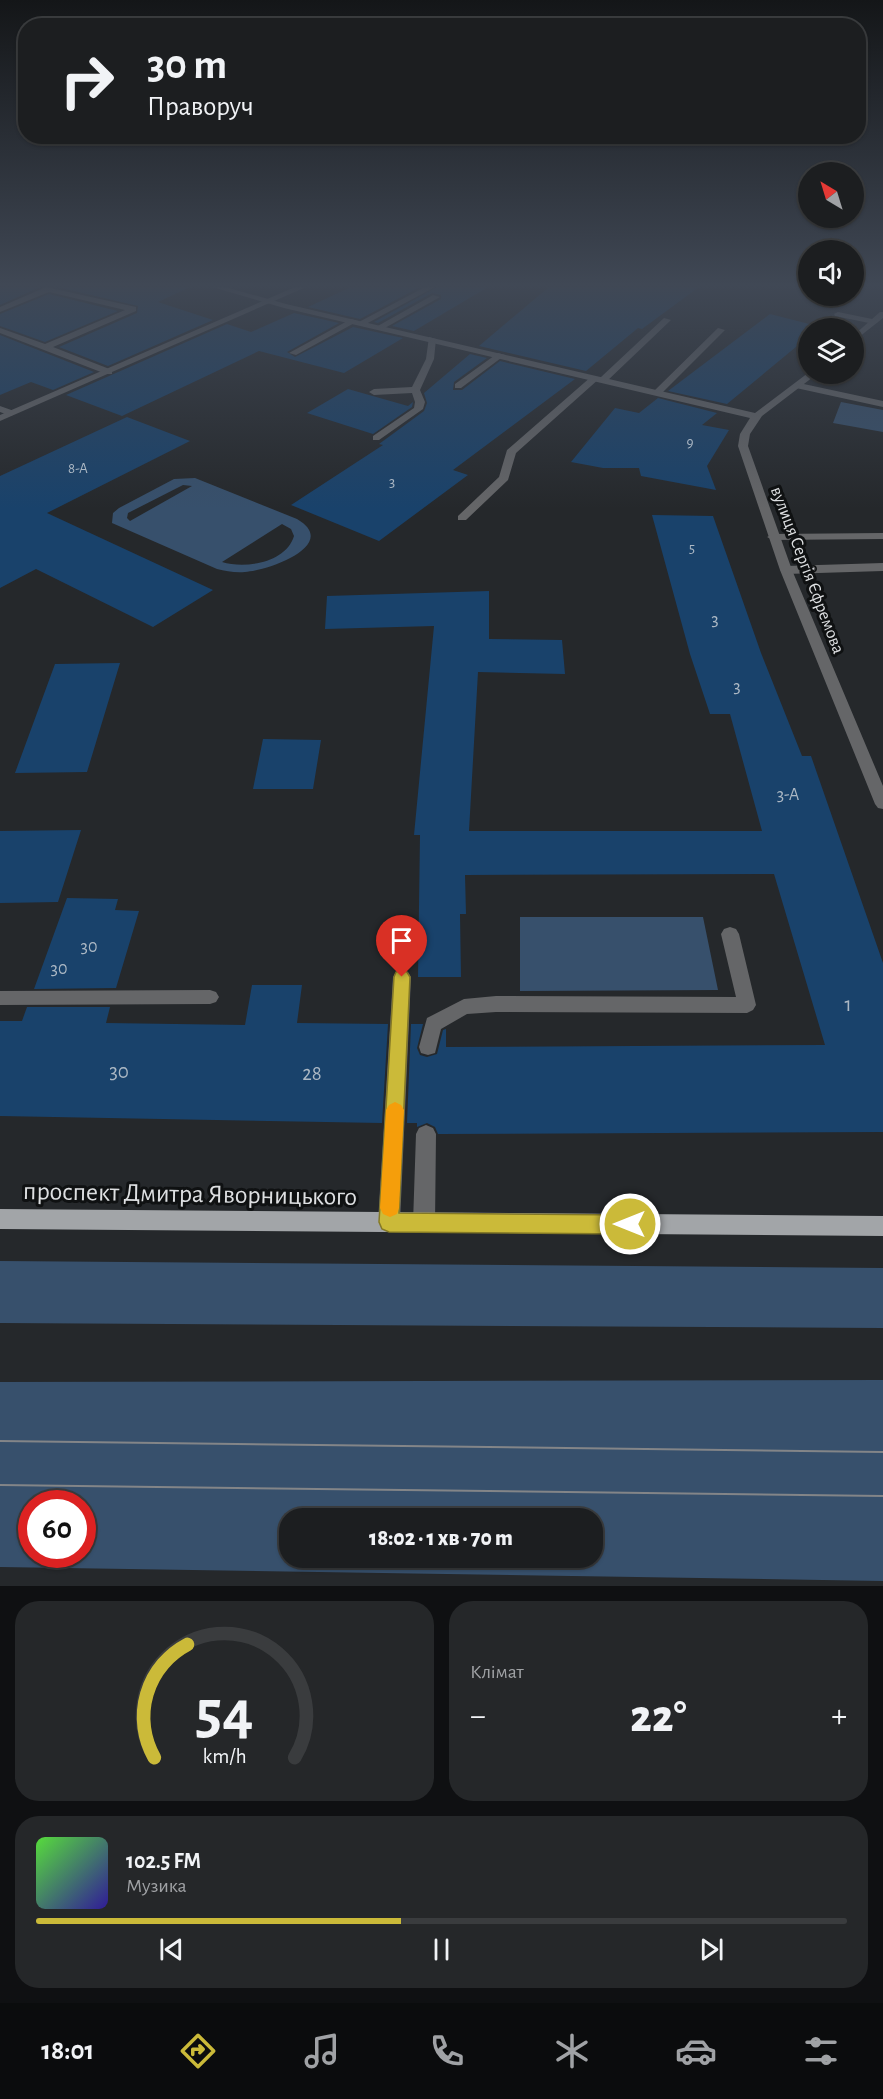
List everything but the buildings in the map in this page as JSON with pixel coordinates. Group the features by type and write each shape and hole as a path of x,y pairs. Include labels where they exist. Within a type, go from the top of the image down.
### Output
{"main road":[{"name":"проспект Дмитра Яворницького","path":"0,1219 883,1226"}],"street":[{"path":"80,361 110,372"},
{"path":"0,418 135,361"},
{"path":"414,390 429,361"},
{"path":"458,386 493,361"},
{"path":"526,361 755,416 801,384"},
{"path":"462,518 504,478 511,452 620,361"},
{"path":"657,393 689,361"},
{"path":"799,386 883,404"},
{"path":"374,392 414,390"},
{"path":"376,438 418,409 420,402 414,390"},
{"path":"0,409 11,413"},
{"name":"вулиця Сергія Єфремова","path":"755,416 743,435 743,446 773,537 883,804"},
{"path":"773,537 883,536"},
{"path":"786,570 883,567"},
{"path":"428,1047 433,1024 464,1007 496,1004 747,1005 730,934"},
{"path":"389,1222 402,977"},
{"path":"0,998 210,997"},
{"path":"424,1223 426,1134"}],"shaded area":[{"path":"841,402 883,410 883,432 833,423"},
{"path":"195,478 297,519 308,529 311,538 306,547 283,562 255,571 234,572 217,569 112,523 113,513 119,508 174,479","holes":["183,485 192,486 130,521 127,518 128,513","282,524 291,529 294,536 290,545 274,558 242,565 222,562"]},
{"path":"520,917 703,917 718,990 520,991"},
{"path":"0,1261 883,1268 883,1328 0,1323"},
{"path":"883,1380 883,1581 63,1568 96,1568 96,1490 18,1490 18,1567 0,1567 0,1382"}],"tram line":[{"path":"0,1441 883,1452"},
{"path":"0,1485 883,1496"}],"slow traffic":[{"path":"390,1208 395,1110"}],"route":[{"path":"402,977 389,1222 630,1224"}]}
